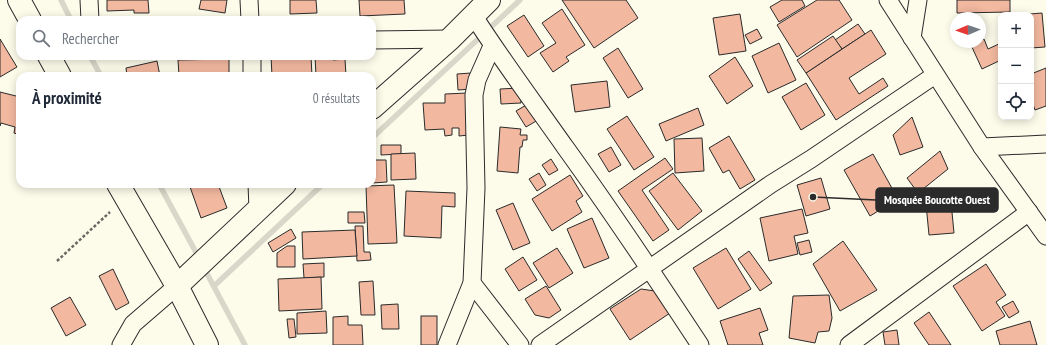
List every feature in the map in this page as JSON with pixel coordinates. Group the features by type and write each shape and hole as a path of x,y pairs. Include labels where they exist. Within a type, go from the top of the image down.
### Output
{"street":[{"path":"19,0 28,16"},
{"path":"89,0 90,16"},
{"path":"249,0 250,16"},
{"path":"888,0 982,147 1046,236"},
{"path":"912,38 918,0"},
{"path":"376,104 450,39 483,4"},
{"path":"483,4 492,46 566,147 700,345"},
{"path":"376,40 450,39"},
{"path":"447,345 472,283 476,188 474,95 477,80 492,46"},
{"path":"51,60 58,72"},
{"path":"252,60 252,72"},
{"path":"540,345 650,270 771,184 811,159 935,75"},
{"path":"982,147 1046,144"},
{"path":"257,188 258,208"},
{"path":"121,345 133,324 176,286 280,188"},
{"path":"122,191 176,286 207,345"},
{"path":"850,345 1029,212"},
{"path":"472,283 520,345"}],"path":[{"path":"57,261 122,191"}],"building":[{"path":"107,0 148,0 149,13 134,13 134,10 107,11"},
{"path":"201,0 227,0 225,13 199,9"},
{"path":"290,0 316,0 317,13 290,14"},
{"path":"359,0 404,0 405,14 360,16"},
{"path":"562,0 626,0 638,18 594,48"},
{"path":"782,0 802,0 805,6 779,22 770,7"},
{"path":"817,0 839,0 852,20 797,57 777,25"},
{"path":"957,0 1010,0 1010,12 957,12"},
{"path":"562,9 585,45 566,57 569,61 553,72 540,53 556,43 542,23"},
{"path":"1042,13 1045,47 1034,48 1034,14"},
{"path":"740,14 746,51 719,55 713,18"},
{"path":"524,15 544,46 528,57 507,26"},
{"path":"858,24 865,34 842,49 835,40"},
{"path":"757,29 762,38 750,44 745,35"},
{"path":"871,30 886,54 849,78 859,94 883,78 888,86 836,120 806,73"},
{"path":"833,36 842,49 806,73 797,60"},
{"path":"0,39 17,67 0,77"},
{"path":"779,43 796,80 768,93 752,56"},
{"path":"986,44 988,49 998,44 998,61 982,69 972,48 986,48"},
{"path":"618,48 643,89 628,98 603,58"},
{"path":"735,57 753,86 727,104 709,76"},
{"path":"178,60 229,60 229,72 179,72"},
{"path":"271,60 311,60 312,72 272,72"},
{"path":"315,60 345,60 346,72 316,72"},
{"path":"157,61 159,72 126,72 126,68"},
{"path":"1046,68 1046,106 1035,110 1034,107 1034,73"},
{"path":"471,73 472,89 458,90 457,74"},
{"path":"607,81 610,107 575,112 571,85"},
{"path":"806,83 825,115 801,130 782,97"},
{"path":"520,88 521,103 501,104 500,89"},
{"path":"0,92 16,96 16,134 14,133 15,127 1,123 0,126"},
{"path":"467,93 469,135 459,136 459,128 452,128 452,135 445,136 444,129 425,130 423,103 445,103 445,94"},
{"path":"528,104 538,120 526,127 516,111"},
{"path":"698,108 704,125 666,141 659,124"},
{"path":"627,116 654,157 634,170 607,129"},
{"path":"912,117 923,147 900,155 893,135"},
{"path":"500,127 521,129 520,135 527,135 527,140 523,140 522,147 520,147 518,173 497,171"},
{"path":"729,136 755,180 740,189 729,170 723,173 709,148"},
{"path":"702,138 704,171 675,173 674,139"},
{"path":"381,145 401,145 401,154 381,155"},
{"path":"611,147 621,165 609,172 598,154"},
{"path":"940,151 948,169 918,193 907,178"},
{"path":"415,153 416,179 391,180 391,154"},
{"path":"873,154 898,199 870,216 844,170"},
{"path":"665,158 673,169 642,190 669,230 653,241 618,191"},
{"path":"551,159 558,170 549,175 542,165"},
{"path":"376,160 386,160 387,182 376,183"},
{"path":"539,173 546,185 537,191 529,179"},
{"path":"673,173 702,211 678,230 649,191"},
{"path":"570,175 583,196 576,201 582,212 552,231 532,199"},
{"path":"821,178 830,209 806,216 797,185"},
{"path":"394,185 397,243 368,244 366,188 376,188 376,186"},
{"path":"190,188 220,188 227,208 201,218"},
{"path":"406,191 455,193 455,207 442,206 441,238 404,236"},
{"path":"951,202 954,233 929,235 926,204"},
{"path":"513,203 530,243 513,250 496,210"},
{"path":"802,209 808,233 794,236 798,254 769,261 760,218"},
{"path":"348,212 364,212 365,223 348,223"},
{"path":"592,218 609,258 584,268 567,229"},
{"path":"355,226 363,226 364,252 370,252 371,260 357,261"},
{"path":"291,229 296,238 273,252 268,243"},
{"path":"355,230 357,256 303,259 302,232"},
{"path":"809,240 812,252 800,255 797,243"},
{"path":"843,241 877,290 840,311 813,264"},
{"path":"287,246 295,246 295,267 277,267 277,253"},
{"path":"557,248 573,273 549,288 533,263"},
{"path":"726,248 751,289 718,309 693,268"},
{"path":"749,251 772,283 760,291 738,259"},
{"path":"523,257 537,280 519,291 505,269"},
{"path":"324,263 324,277 304,278 303,264"},
{"path":"986,264 1006,295 996,302 1005,316 982,331 953,286"},
{"path":"113,269 129,303 116,310 99,276"},
{"path":"321,277 322,309 279,311 278,279"},
{"path":"373,281 375,315 361,315 359,282"},
{"path":"546,286 561,310 549,318 535,315 525,299"},
{"path":"641,289 655,291 670,313 630,340 610,309"},
{"path":"829,295 832,318 829,331 818,332 815,343 789,338 793,296"},
{"path":"70,297 86,325 66,336 51,308"},
{"path":"1013,301 1019,312 1009,318 1002,307"},
{"path":"398,304 399,329 382,329 381,305"},
{"path":"760,308 768,330 759,333 763,345 728,345 720,321"},
{"path":"326,311 327,333 297,334 297,313"},
{"path":"929,312 951,345 929,345 914,323"},
{"path":"348,316 348,325 362,325 363,345 333,345 333,317"},
{"path":"421,316 437,316 437,345 421,345"},
{"path":"287,319 294,319 296,337 289,338"},
{"path":"1030,321 1037,345 1000,345 996,331"},
{"path":"897,330 899,345 885,345 883,332"}],"waterway":[{"path":"61,0 69,16"},
{"path":"376,134 520,0"},
{"path":"92,60 99,72"},
{"path":"161,188 199,258"},
{"path":"214,286 319,188"},
{"path":"204,268 245,345"}],"place":[{"name":"Mosquée Boucotte Ouest","path":"813,197"}]}
